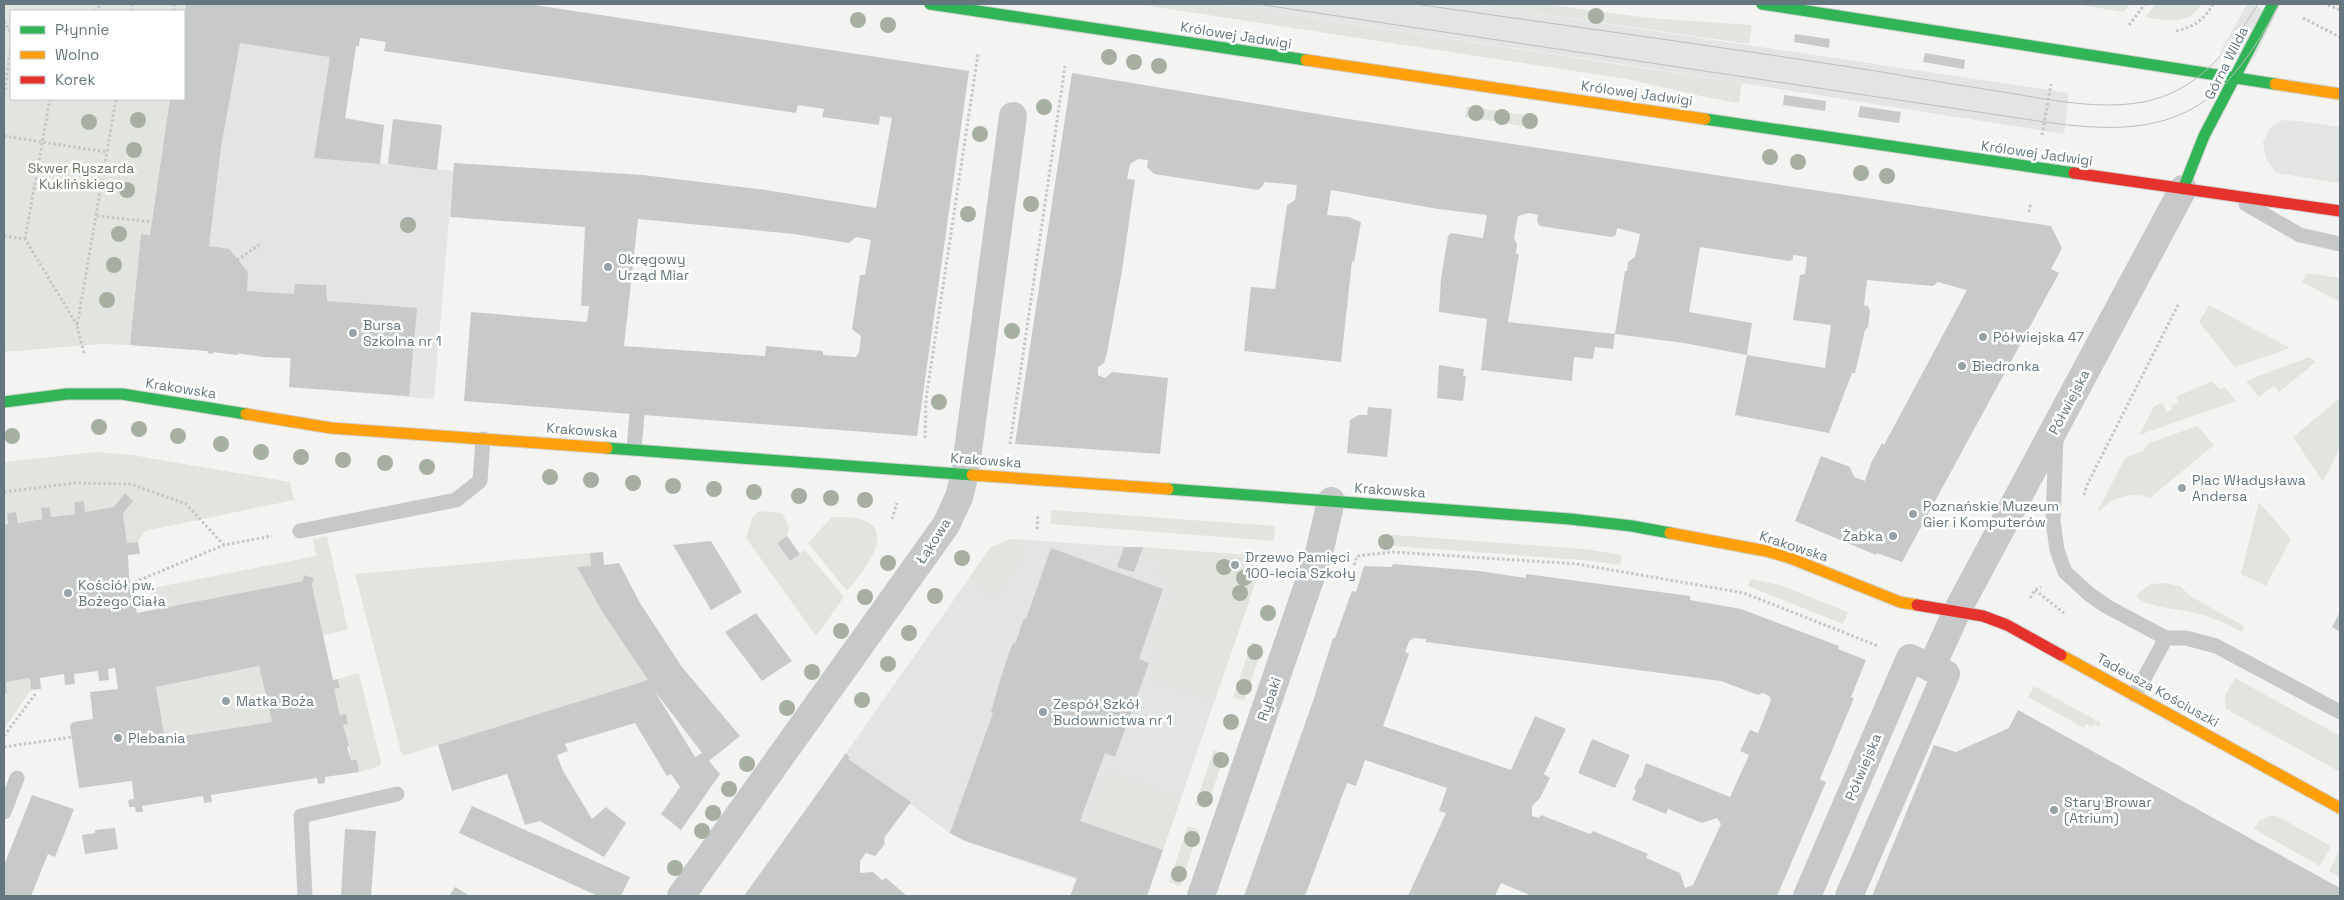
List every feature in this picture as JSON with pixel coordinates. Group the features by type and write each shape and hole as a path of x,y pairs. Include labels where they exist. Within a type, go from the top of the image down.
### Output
{"street":[{"name":"Królowej Jadwigi","path":"930,4 2340,211"},
{"path":"1762,4 2340,94"},
{"name":"Górna Wilda","path":"2204,136 2273,4"},
{"name":"Łąkowa","path":"681,896 946,525 959,496 965,473 1013,116"},
{"name":"Półwiejska","path":"1807,896 1852,793 1921,663 1957,611 2057,425 2183,189 2204,136"},
{"name":"Krakowska","path":"4,402 67,394 122,394 331,428 965,473 1570,519 1632,526 1766,550 1900,602 1957,611"},
{"name":"Rybaki","path":"1201,896 1319,553 1331,501"},
{"name":"Tadeusza Kościuszki","path":"1957,611 1983,616 2006,625 2340,808"},
{"path":"1849,896 1946,674 1921,663"}],"lane":[{"path":"2232,196 2300,235 2340,244"},
{"path":"634,449 637,414"},
{"path":"2057,425 2053,521 2057,550 2065,572 2089,594 2106,606 2166,638 2186,638 2216,646 2340,712"},
{"path":"300,531 456,500 480,481 483,439"},
{"path":"2135,695 2166,638"},
{"path":"4,812 17,778"},
{"path":"305,896 302,816 397,794"}],"path":[{"path":"2136,27 2128,26 2145,4"},
{"path":"2168,33 2191,28 2206,17 2214,4"},
{"path":"2328,4 2340,10"},
{"path":"2298,16 2340,37"},
{"path":"4,20 10,32"},
{"path":"4,95 10,53"},
{"path":"925,439 926,399 978,54"},
{"path":"1009,448 1066,66"},
{"path":"2042,140 2052,80"},
{"path":"50,100 25,239 77,326 84,353"},
{"path":"77,326 116,100"},
{"path":"4,136 108,152"},
{"path":"97,216 152,222"},
{"path":"4,236 25,239"},
{"path":"238,260 259,245"},
{"path":"2083,498 2087,485 2178,305"},
{"path":"4,492 74,483 131,484 186,504 224,545"},
{"path":"1037,529 1038,509"},
{"path":"130,584 224,545 300,531"},
{"path":"1351,574 1357,556 1393,552 1577,564 1744,593 1921,663"},
{"path":"4,736 36,693"},
{"path":"4,747 72,737"}],"shaded area":[{"path":"186,4 363,4 345,118 380,164 453,171 434,399 289,387 290,358 213,352 213,354 208,353 208,351 130,345 141,234 150,235 170,100 185,100"},
{"path":"1219,4 1472,4 2069,93 2064,134 1629,65"},
{"path":"2247,4 2252,4 2275,16 2254,59 2220,52"},
{"path":"2282,120 2340,127 2340,176 2314,172 2312,175 2313,179 2276,173 2266,158 2263,142 2270,128"},
{"name":"Zespół Szkół Budownictwa nr 1","path":"1012,539 1246,555 1259,572 1147,896 1124,896 965,841 950,833 848,759 850,756 846,753 991,547"}],"green space":[{"name":"Skwer Ryszarda Kuklińskiego","path":"4,4 186,4 185,11 10,10 10,100 170,100 150,235 141,234 130,345 100,344 4,352"},
{"path":"1136,4 1219,4 1742,83 1739,103 1627,79"},
{"path":"1472,4 1543,4 1648,18 1752,25 1749,44"},
{"path":"2074,4 2131,4 2123,12"},
{"path":"2155,4 2201,4 2197,11 2184,18 2161,20 2146,17"},
{"path":"1467,106 1537,117 1536,128 1465,117"},
{"path":"2314,172 2340,176 2340,183 2313,179 2312,175"},
{"path":"2307,273 2340,278 2340,302 2302,282"},
{"path":"2209,305 2290,348 2235,367 2199,322"},
{"path":"2309,357 2316,362 2279,392 2274,385 2259,397 2246,381"},
{"path":"2212,381 2220,389 2225,387 2236,401 2139,435 2154,406 2162,403 2167,412 2172,409 2171,406 2179,402 2176,397"},
{"path":"2340,398 2340,448 2323,482 2293,437"},
{"path":"2197,426 2214,445 2150,498 2130,495 2110,502 2100,511 2098,510 2125,458 2143,451 2149,443"},
{"path":"96,452 132,455 290,482 294,500 145,531 138,542 127,543 123,513 132,501 125,494 114,507 85,512 84,501 74,502 75,514 51,517 50,507 41,508 42,519 18,523 16,512 7,513 8,524 4,525 4,462"},
{"path":"2259,502 2291,539 2266,586 2241,574"},
{"path":"1052,510 1275,526 1274,541 1050,524"},
{"path":"759,511 782,513 789,527 787,536 777,543 790,561 805,550 844,597 816,636 746,538 752,518"},
{"path":"832,517 860,519 871,525 877,533 877,542 873,553 860,575 847,591 808,543"},
{"path":"1381,534 1584,549 1622,555 1620,565 1582,560 1381,545"},
{"path":"327,536 348,630 323,635 312,585 314,578 305,575 303,581 155,610 151,592 153,588 316,556 313,539"},
{"path":"1012,539 1022,540 1020,564 995,597 968,579 991,547"},
{"path":"1143,547 1246,555 1259,572 1215,700 1151,679 1159,658 1151,643 1161,613 1169,605 1173,593 1163,589 1168,575 1158,572 1162,558 1140,556"},
{"path":"590,553 591,566 578,568 603,613 648,680 402,756 355,574"},
{"path":"1751,579 1780,585 1848,612 1843,624 1748,586"},
{"path":"2165,583 2180,586 2190,596 2244,626 2242,632 2210,617 2155,606 2137,597 2137,594 2151,584"},
{"path":"1252,642 1263,646 1244,701 1233,697"},
{"path":"259,666 272,722 165,739 156,687"},
{"path":"359,673 381,762 380,766 359,772 357,760 351,760 343,725 348,724 346,715 340,715 334,689 340,687 338,679"},
{"path":"30,678 31,690 4,729 4,693 7,692 6,682"},
{"path":"2235,678 2340,736 2340,772 2226,709 2225,695"},
{"path":"2034,686 2101,723 2099,727 2094,724 2092,727 2086,724 2084,728 2028,697"},
{"path":"1214,750 1225,754 1206,809 1195,805"},
{"path":"1107,771 1181,798 1163,850 1087,824"},
{"path":"2271,815 2279,817 2331,846 2320,866 2254,829 2259,821"},
{"path":"1188,826 1199,830 1180,886 1169,882"},
{"path":"2340,852 2340,877 2329,871"}],"building":[{"path":"186,4 528,4 969,71 917,436 464,401 471,312 587,322 589,306 581,306 585,227 450,217 454,163 643,175 766,190 876,208 892,118 880,116 879,125 822,117 824,109 798,105 796,113 384,51 386,42 360,38 359,46 356,46 345,118 384,125 380,164 314,158 330,57 240,43 221,147 209,246 229,249 248,272 247,291 294,294 295,284 326,285 327,301 417,308 409,396 289,387 291,358 264,357 238,353 238,355 213,352 213,354 208,353 208,351 130,345 141,234 150,235 170,100 185,100","holes":["638,219 794,234 849,243 856,237 871,240 865,275 860,275 852,329 861,336 859,352 856,357 823,355 823,351 766,346 765,356 624,346"]},
{"path":"1795,34 1830,39 1829,48 1794,42"},
{"path":"1925,53 1965,60 1964,69 1923,62"},
{"path":"1072,73 1342,118 2051,226 2062,248 2051,269 2059,273 1902,562 1877,553 1876,555 1795,521 1821,456 1850,467 1854,477 1865,481 1871,463 1882,443 1884,445 1967,290 1938,282 1933,286 1867,280 1864,305 1868,306 1870,311 1868,327 1865,330 1855,373 1852,373 1829,433 1735,415 1747,355 1684,343 1615,334 1613,349 1595,347 1593,359 1574,357 1572,381 1481,370 1487,319 1439,312 1441,279 1448,236 1451,233 1483,238 1487,215 1438,209 1331,190 1327,215 1349,217 1361,222 1354,262 1352,261 1341,362 1244,351 1251,287 1275,289 1287,205 1295,200 1297,185 1264,182 1263,186 1258,190 1154,174 1147,167 1148,160 1138,159 1130,164 1127,179 1135,180 1122,271 1107,353 1104,363 1098,367 1098,375 1105,378 1112,372 1168,378 1160,454 1015,444","holes":["1529,213 1538,215 1537,221 1540,226 1612,237 1616,235 1617,228 1640,234 1635,257 1628,262 1627,271 1625,271 1615,334 1508,322 1519,254 1516,254 1517,244 1514,238 1518,216","1700,247 1790,261 1793,259 1793,255 1807,257 1805,274 1800,275 1793,320 1831,325 1825,368 1747,355 1752,323 1689,312"]},
{"path":"1784,95 1826,101 1825,111 1783,105"},
{"path":"1860,106 1901,112 1899,123 1858,117"},
{"path":"393,119 442,125 437,170 388,164"},
{"path":"1439,365 1464,369 1463,376 1466,376 1463,401 1437,398"},
{"path":"1368,407 1392,409 1387,457 1347,453 1350,420 1359,415 1367,415"},
{"path":"125,493 133,501 123,513 127,543 138,542 140,554 128,555 129,577 137,613 303,581 304,575 314,578 312,585 333,680 338,679 340,688 334,689 340,715 346,714 348,724 343,725 349,745 347,747 351,760 357,760 359,772 325,777 325,783 318,784 317,778 211,795 212,802 204,803 203,796 142,806 143,812 136,812 135,807 129,807 128,800 134,799 132,781 79,788 70,726 73,722 93,719 90,692 118,689 115,668 108,669 109,680 99,681 98,671 74,674 75,684 65,685 64,674 40,678 41,689 31,690 30,678 6,682 7,693 4,693 4,525 8,524 7,513 16,512 18,523 42,519 41,508 50,507 51,517 75,514 74,502 84,501 85,512 114,507","holes":["259,666 272,722 165,739 156,687"]},
{"path":"787,536 800,554 790,561 777,543"},
{"path":"711,541 742,592 711,610 673,545"},
{"path":"1124,547 1143,547 1134,572 1117,567"},
{"path":"1051,548 1163,589 1139,659 1149,663 1115,757 1105,753 1080,821 1163,850 1147,896 1070,896 1077,878 965,841 950,833 993,713 991,712 1010,650 1013,643 1015,644 1024,618 1026,619"},
{"path":"603,552 604,565 619,563 640,603 682,667 740,736 709,761 720,774 681,830 661,814 680,787 671,774 667,776 635,723 565,744 568,751 557,755 562,769 592,819 606,807 626,823 604,857 540,821 525,825 507,774 452,791 438,745 648,680 603,613 577,567 591,566 590,553","holes":["654,690 702,753 695,757"]},
{"path":"1393,564 1479,571 1526,578 1526,574 1690,596 1690,600 1741,609 1839,646 1838,649 1866,660 1851,697 1854,698 1820,779 1826,782 1777,896 1532,896 1501,883 1495,896 1408,896 1446,813 1439,811 1447,788 1365,760 1356,786 1347,783 1305,896 1244,896 1313,701 1333,638 1335,638 1352,591 1356,592 1364,566 1392,567","holes":["1414,638 1426,639 1426,642 1721,681 1758,695 1763,693 1769,696 1771,700 1758,733 1750,730 1740,751 1749,755 1730,797 1646,763 1641,778 1639,778 1634,789 1636,790 1632,800 1666,814 1668,809 1702,823 1717,818 1721,824 1693,885 1685,888 1680,873 1646,858 1648,854 1593,831 1590,834 1541,815 1539,818 1532,816 1532,806 1540,798 1550,778 1544,774 1566,729 1535,716 1511,770 1383,726 1409,654 1405,652 1409,641"]},
{"path":"2340,612 2340,632 2332,627"},
{"path":"756,613 792,661 762,681 725,632"},
{"name":"Stary Browar (Atrium)","path":"2018,710 2340,888 2340,896 1872,896 1934,745 1956,752 2009,728"},
{"path":"1592,739 1630,755 1615,788 1578,773"},
{"path":"846,753 850,757 848,759 911,802 884,838 885,844 875,856 866,853 860,861 860,873 873,872 882,880 886,878 907,896 744,896"},
{"path":"32,795 74,809 55,857 48,854 31,896 4,896 4,865"},
{"path":"472,806 630,877 621,896 598,896 459,833"},
{"path":"115,828 118,849 85,854 82,835 95,833 95,830"},
{"path":"345,829 376,831 371,896 341,896"},
{"path":"455,887 470,896 449,896"}],"tram line":[{"path":"1257,4 2088,127 2125,127 2158,122 2186,112 2212,95 2235,72 2257,42 2279,4"},
{"path":"1415,4 1819,62 2093,105 2143,102 2162,97 2180,89 2211,66 2224,52 2248,21 2258,4"}],"traffic: fast":[{"path":"930,4 1306,60"},
{"path":"1762,4 2275,84"},
{"path":"2183,189 2204,136 2273,4"},
{"path":"1705,119 2074,173"},
{"path":"4,402 67,394 122,394 246,414"},
{"path":"607,448 972,475"},
{"path":"1168,489 1570,519 1632,526 1670,533"}],"traffic: slow":[{"path":"1306,60 1705,119"},
{"path":"2275,84 2340,94"},
{"path":"246,414 331,428 607,448"},
{"path":"972,475 1168,489"},
{"path":"1670,533 1766,551 1790,558 1900,602 1917,605"},
{"path":"2061,655 2340,808"}],"traffic: jam":[{"path":"2074,173 2340,211"},
{"path":"1917,605 1983,616 2007,625 2061,655"}],"place":[{"name":"Okręgowy Urząd Miar","path":"608,267"},
{"name":"Bursa Szkolna nr 1","path":"353,333"},
{"name":"Półwiejska 47","path":"1983,337"},
{"name":"Biedronka","path":"1962,366"},
{"name":"Plac Władysława Andersa","path":"2182,488"},
{"name":"Poznańskie Muzeum Gier i Komputerów","path":"1913,514"},
{"name":"Żabka","path":"1893,536"},
{"name":"Drzewo Pamięci 100-lecia Szkoły","path":"1235,565"},
{"name":"Kościół pw. Bożego Ciała","path":"68,593"},
{"name":"Matka Boża","path":"226,701"},
{"name":"Zespół Szkół Budownictwa nr 1","path":"1043,712"},
{"name":"Plebania","path":"118,738"},
{"name":"Stary Browar (Atrium)","path":"2054,810"}]}
